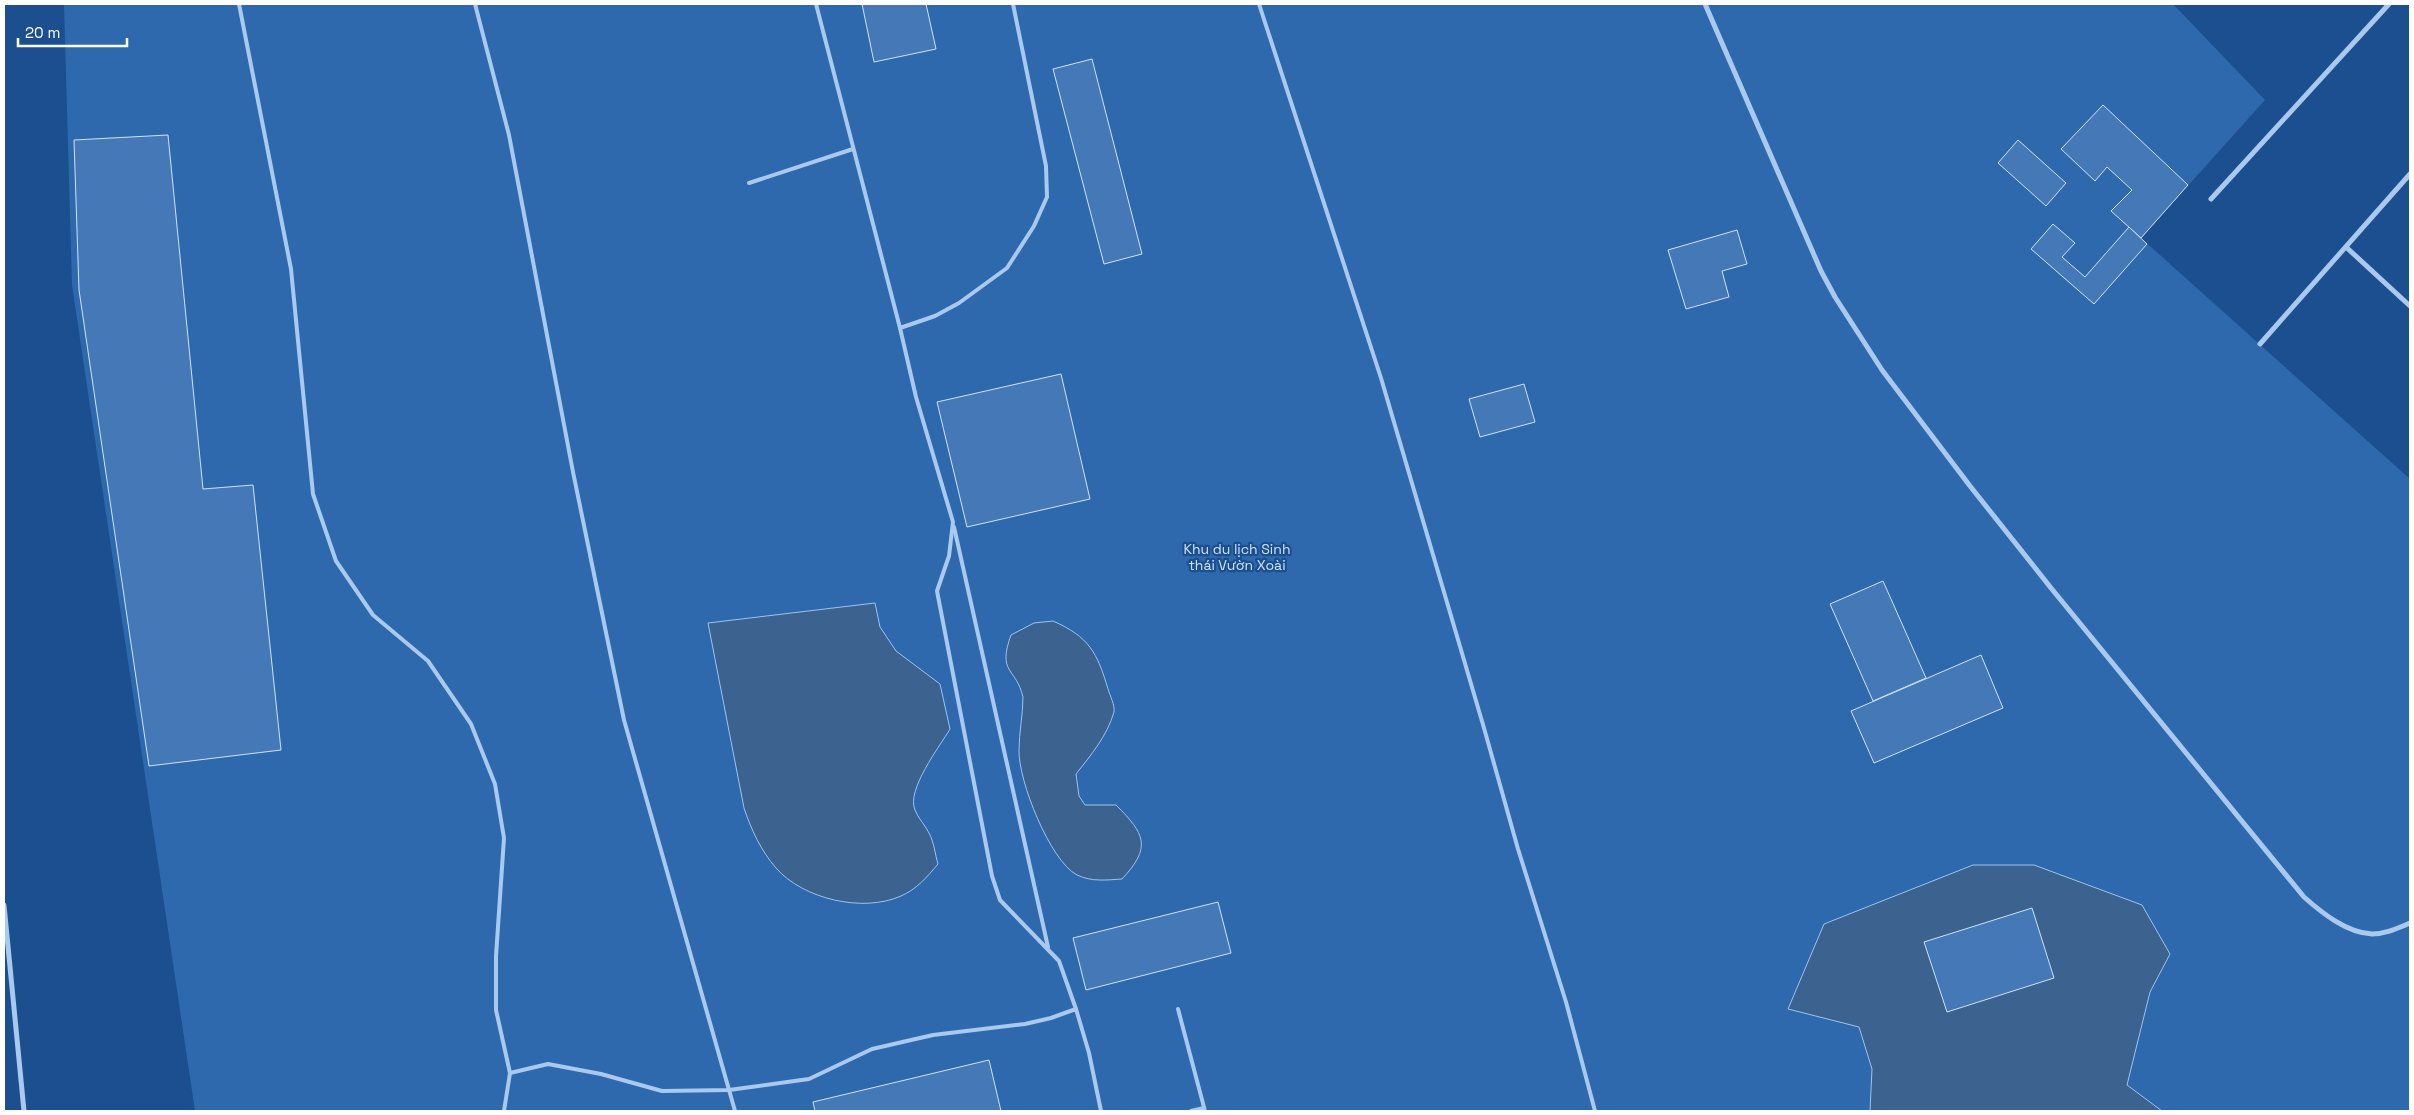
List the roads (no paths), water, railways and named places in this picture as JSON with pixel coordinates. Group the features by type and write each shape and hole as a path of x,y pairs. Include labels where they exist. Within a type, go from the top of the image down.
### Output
{"street":[{"path":"1705,4 1835,297 1882,370 1970,486 2304,897 2317,908 2345,925 2372,934 2386,932 2410,923"},
{"path":"2211,200 2389,4"},
{"path":"2260,344 2410,174"},
{"path":"2346,247 2410,306"},
{"path":"4,905 24,1111"}],"lane":[{"path":"239,4 291,269 313,494 336,561 374,615 428,661 471,724 495,784 504,838 496,956 496,1010 510,1073 505,1110"},
{"path":"475,4 509,135 572,472 624,720 735,1111"},
{"path":"816,4 900,328 916,397 953,522 1048,949"},
{"path":"900,328 935,316 959,303 1007,268 1034,226 1047,197 1046,166 1013,4"},
{"path":"1258,4 1386,395 1518,849 1566,1002 1595,1111"},
{"path":"749,183 853,149"},
{"path":"953,522 949,556 937,591 992,876 1000,900 1059,961 1089,1053 1101,1111"},
{"path":"510,1073 548,1064 601,1074 662,1091 729,1090 809,1078 872,1049 933,1035 1025,1024 1051,1018 1076,1009"},
{"path":"1178,1009 1204,1110 1191,1111"}],"park label":[{"name":"Khu du lịch Sinh thái Vườn Xoài","path":"1237,558"}]}
